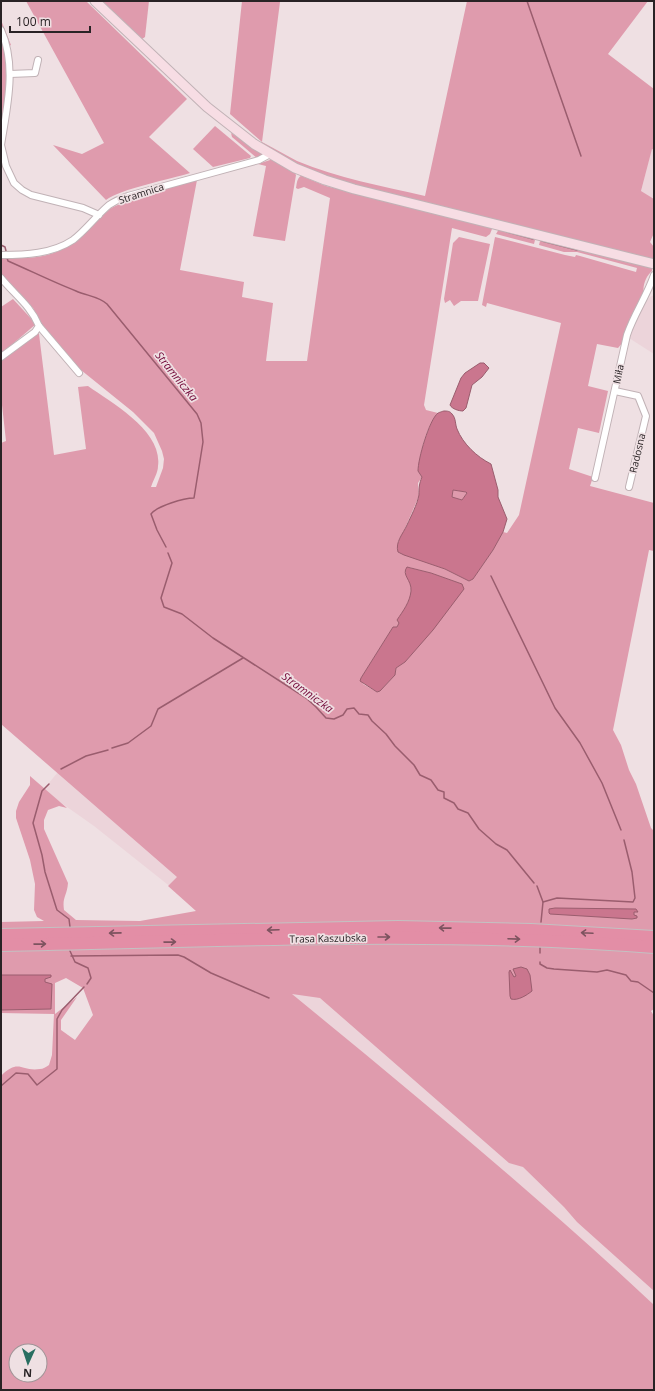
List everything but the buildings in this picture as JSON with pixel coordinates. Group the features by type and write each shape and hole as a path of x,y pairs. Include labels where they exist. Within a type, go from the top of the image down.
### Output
{"highway":[{"name":"Trasa Kaszubska","path":"1,936 429,927 525,930 654,937"},
{"name":"Trasa Kaszubska","path":"1,945 431,937 555,940 654,947"}],"main road":[{"path":"95,1 207,107 239,133 287,164 311,175 348,187 654,264"}],"street":[{"path":"1,30 6,42 10,74 9,94 1,145 6,166 14,183 19,188 31,195 83,208 99,215"},
{"path":"10,74 35,73 38,60"},
{"name":"Stramnica","path":"1,255 40,252 62,246 80,234 113,202 128,196 259,160 270,154"},
{"name":"Miła","path":"595,478 630,326 651,285 654,275"},
{"path":"1,278 24,302 36,318 39,326 79,373"},
{"path":"1,357 35,332 39,326"},
{"name":"Radosna","path":"615,391 638,396 646,413 630,487"}],"shaded area":[{"path":"26,1 86,1 187,99 149,137 190,173 134,188 106,200 53,145 82,154 104,143"},
{"path":"102,1 149,1 145,37 142,39"},
{"path":"242,1 280,2 262,142 230,114"},
{"path":"467,1 648,1 608,54 654,89 654,150 652,149 641,191 654,199 654,233 650,242 654,247 654,261 360,188 312,173 260,145 262,142 297,161 328,172 425,196"},
{"path":"1,20 11,45 5,48 7,77 6,102 1,123"},
{"path":"215,126 251,156 250,158 213,167 193,149"},
{"path":"231,133 248,143 262,154 262,156 258,159 232,137"},
{"path":"652,148 654,150 654,195 652,198 641,191"},
{"path":"274,160 294,172 296,175 285,241 253,236 266,166 258,164"},
{"path":"304,175 304,177 326,186 492,229 490,234 486,237 452,228 424,405 426,410 438,413 430,425 420,457 418,471 422,477 418,483 419,496 398,542 398,552 445,569 469,581 473,579 493,550 503,532 507,533 519,515 561,323 487,303 486,307 482,305 495,237 565,255 575,257 576,255 636,272 637,268 577,252 564,252 539,245 540,241 544,238 652,267 652,271 645,281 644,294 624,341 618,348 597,344 588,386 608,391 599,433 578,428 569,469 593,477 590,486 654,503 654,551 649,550 613,730 621,745 651,828 654,831 654,1009 651,1011 654,1016 654,1291 577,1222 564,1207 523,1167 509,1163 320,998 292,994 521,1185 654,1305 654,1390 1,1390 1,1076 12,1068 16,1067 42,1069 49,1065 52,1055 54,1014 1,1013 1,922 44,921 37,917 34,910 35,884 30,860 16,818 16,811 19,802 30,785 30,776 67,808 59,806 48,810 44,820 44,829 68,883 64,899 64,910 76,920 140,921 196,911 168,886 177,877 1,724 1,443 6,441 1,396 1,357 37,333 39,334 54,455 86,449 78,387 88,386 134,419 153,441 157,453 158,469 151,487 156,487 163,468 164,459 154,433 133,412 76,366 42,325 33,308 1,274 1,257 27,258 48,255 68,246 78,239 113,207 197,180 180,270 244,282 242,297 273,303 266,361 307,361 330,198 304,187 298,189 296,188 300,177","holes":["408,567 462,584 415,650 405,662 396,668 395,675 380,691 377,692 363,684 361,678 393,627 397,627 405,611 411,593 410,582 405,571","66,978 83,988 93,1015 75,1040 61,1030 61,1020 77,997 55,1014 55,983"]},
{"path":"499,229 534,236 534,244 496,234"},
{"path":"459,237 490,244 478,301 461,301 454,306 450,300 445,303 444,299 453,243"},
{"path":"654,295 654,354 629,338 640,311 650,297"},
{"path":"13,299 36,324 1,354 1,307"},
{"path":"480,363 484,363 489,368 482,377 472,385 466,408 463,411 454,409 450,405 461,378 465,373"},
{"path":"443,411 451,413 455,419 460,435 467,445 481,458 491,464 498,490 498,497 507,519 503,532 493,550 473,579 469,581 445,569 404,555 398,552 397,548 398,541 418,499 422,477 418,471 418,465 425,440 431,423 438,413","holes":["453,490 467,493 462,500 452,497"]},
{"path":"453,490 467,493 462,500 452,497"},
{"path":"407,567 431,573 462,584 464,589 433,630 405,662 396,668 395,675 380,691 377,692 360,681 393,627 397,627 399,623 397,620 408,603 411,587 405,573"},
{"path":"63,766 290,968 320,998 325,999 654,1278 654,1309 410,1115 172,888 94,826 43,790"},
{"path":"549,909 636,909 638,912 634,912 634,915 637,916 637,918 632,919 549,913"},
{"path":"521,967 527,969 530,975 532,991 525,996 511,999 509,972 510,970 514,977 516,976 513,969"},
{"path":"1,975 51,975 51,977 45,979 45,982 52,984 51,1009 1,1010"}],"waterway":[{"path":"527,1 581,156"},
{"path":"507,232 533,239"},
{"path":"542,241 577,250"},
{"name":"Stramniczka","path":"1,245 5,247 6,251"},
{"name":"Stramniczka","path":"7,258 8,261 67,288 100,299 107,304 197,414 201,423 203,442 194,498 171,503 159,508 151,514 166,547"},
{"name":"Stramniczka","path":"168,553 172,563 161,598 164,607 182,614 213,638 306,698 326,718 334,719 343,715 347,709 354,708 359,714 368,715 414,765 420,775 431,780 438,790 444,792 444,798 454,803 458,809 468,813 479,829 496,844 507,850 534,883"},
{"path":"491,576 555,708 580,743 602,783 621,830"},
{"path":"112,748 128,743 151,726 158,709 243,658"},
{"path":"61,769 86,756 108,750"},
{"path":"49,784 42,791 33,823 45,872 57,910 69,919 70,927"},
{"path":"543,902 557,898 633,902 635,898 632,872 624,840"},
{"name":"Stramniczka","path":"537,886 543,902 541,922"},
{"name":"Stramniczka","path":"540,948 540,953"},
{"path":"70,951 75,962 88,968 91,978 87,984"},
{"path":"71,956 178,955 211,973 269,998"},
{"name":"Stramniczka","path":"540,962 540,964 547,968 597,972 607,970 626,975 631,981 638,982 654,993"},
{"path":"1,1086 16,1073 28,1074 37,1085 57,1069 57,1019 62,1010 84,987"}]}
